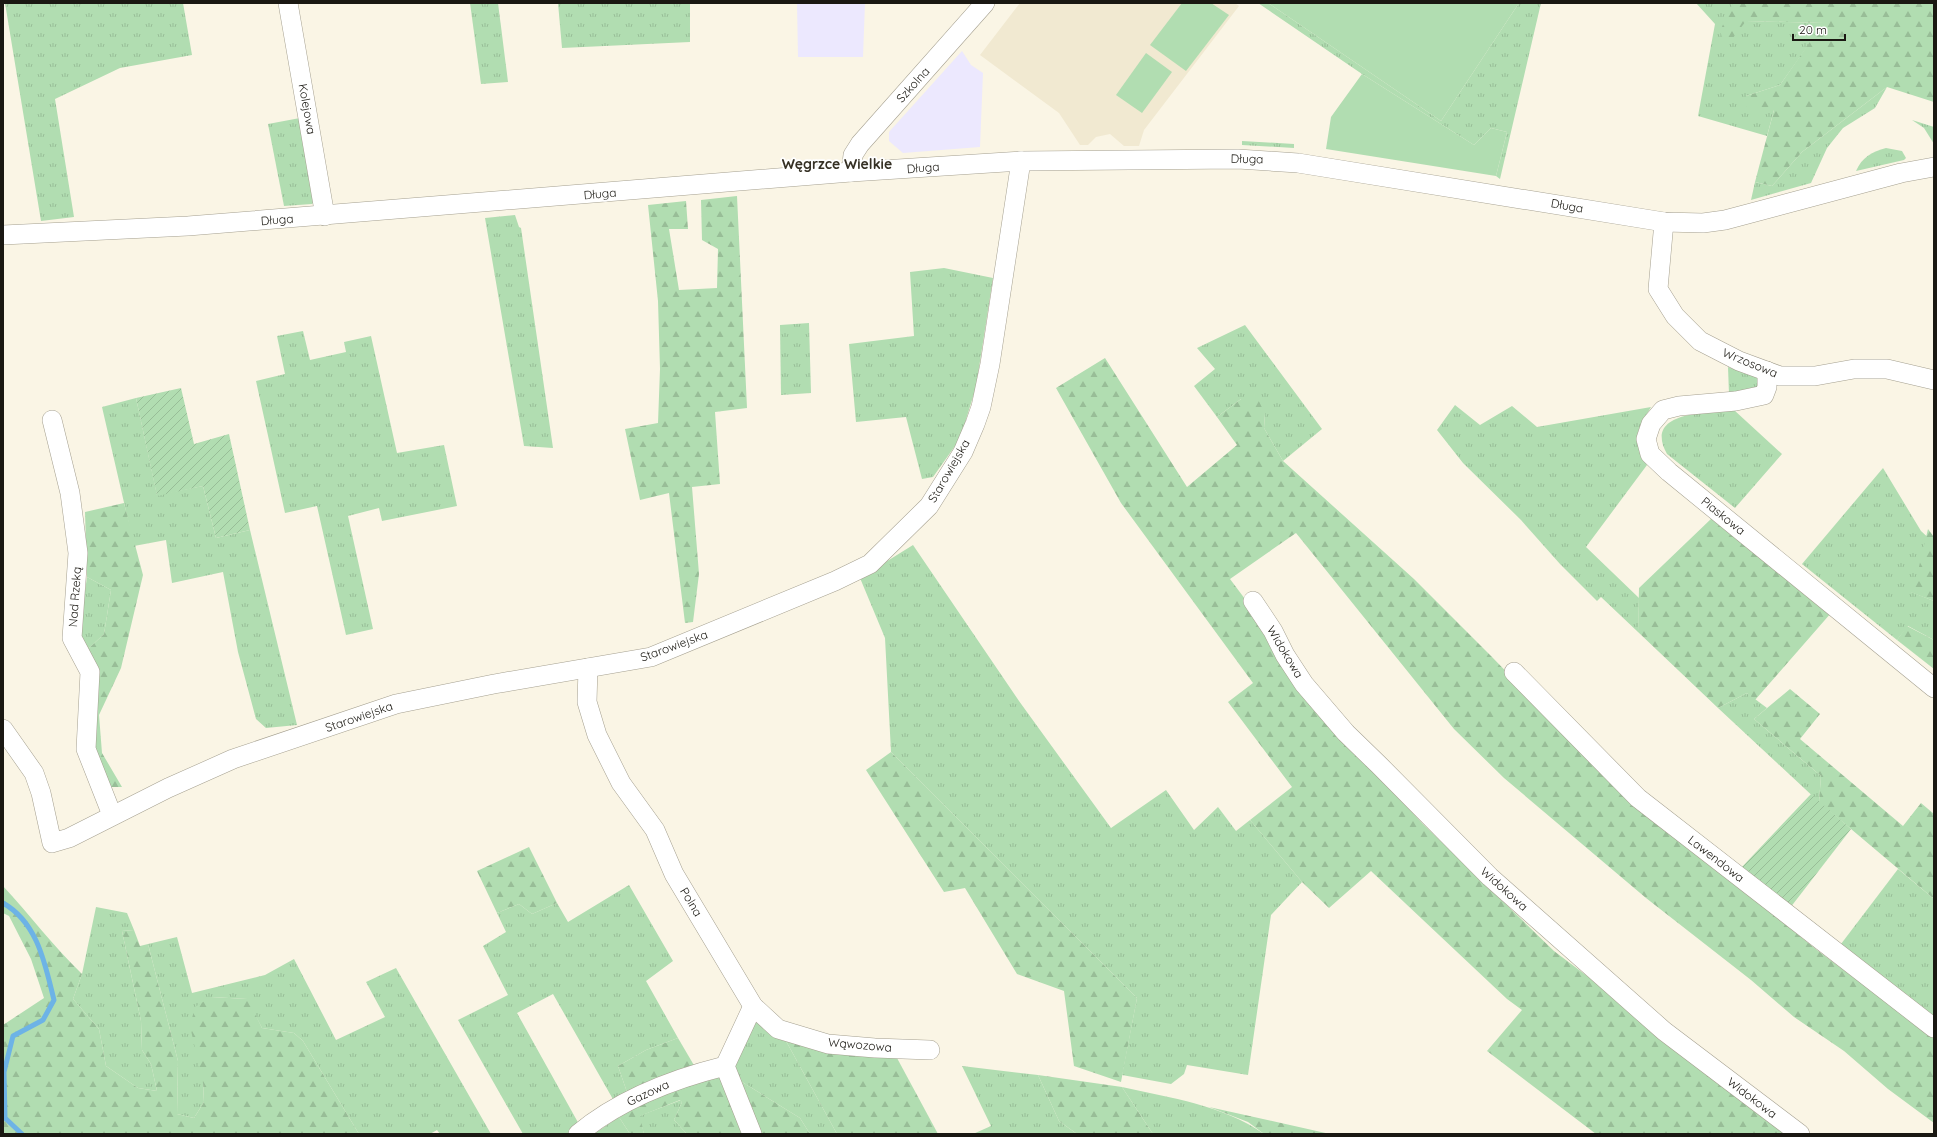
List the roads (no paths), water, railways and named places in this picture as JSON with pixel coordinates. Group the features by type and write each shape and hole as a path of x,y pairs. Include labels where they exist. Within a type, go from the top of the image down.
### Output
{"street":[{"name":"Kolejowa","path":"288,3 325,216"},
{"name":"Szkolna","path":"851,172 853,155 860,144 984,3"},
{"name":"Długa","path":"3,235 175,227 325,216 851,172 1021,161 1172,159 1274,160 1412,180 1664,222 1703,223 1725,220 1901,173 1934,167"},
{"name":"Starowiejska","path":"3,729 34,772 41,793 52,843 69,838 168,788 233,759 396,704 494,684 651,657 835,581 870,564 929,506 964,452 981,407 990,364 1021,161"},
{"name":"Wrzosowa","path":"1664,222 1658,289 1675,316 1700,341 1738,361 1780,376 1815,376 1854,369 1887,369 1934,380"},
{"name":"Piaskowa","path":"1767,371 1767,387 1764,395 1736,401 1680,406 1663,410 1651,424 1646,440 1650,454 1934,688"},
{"name":"Nad Rzeką","path":"52,420 70,493 78,553 72,638 90,672 86,749 112,815"},
{"name":"Widokowa","path":"1253,602 1273,631 1285,655 1304,684 1346,733 1380,765 1490,877 1664,1031 1800,1134"},
{"name":"Polna","path":"588,668 587,702 598,735 621,783 655,830 674,874 753,1006"},
{"name":"Lawendowa","path":"1514,672 1638,798 1934,1028"},
{"name":"Wąwozowa","path":"753,1006 778,1029 828,1044 930,1050"},
{"path":"752,1134 725,1066 753,1006"},
{"name":"Gazowa","path":"578,1134 588,1126 645,1092 687,1076 725,1066"}],"waterway":[{"path":"3,903 15,911 32,933 43,959 54,1000 43,1020 13,1036 4,1072 5,1118 22,1134"}],"district":[{"name":"Węgrzce Wielkie","path":"837,164"}]}
